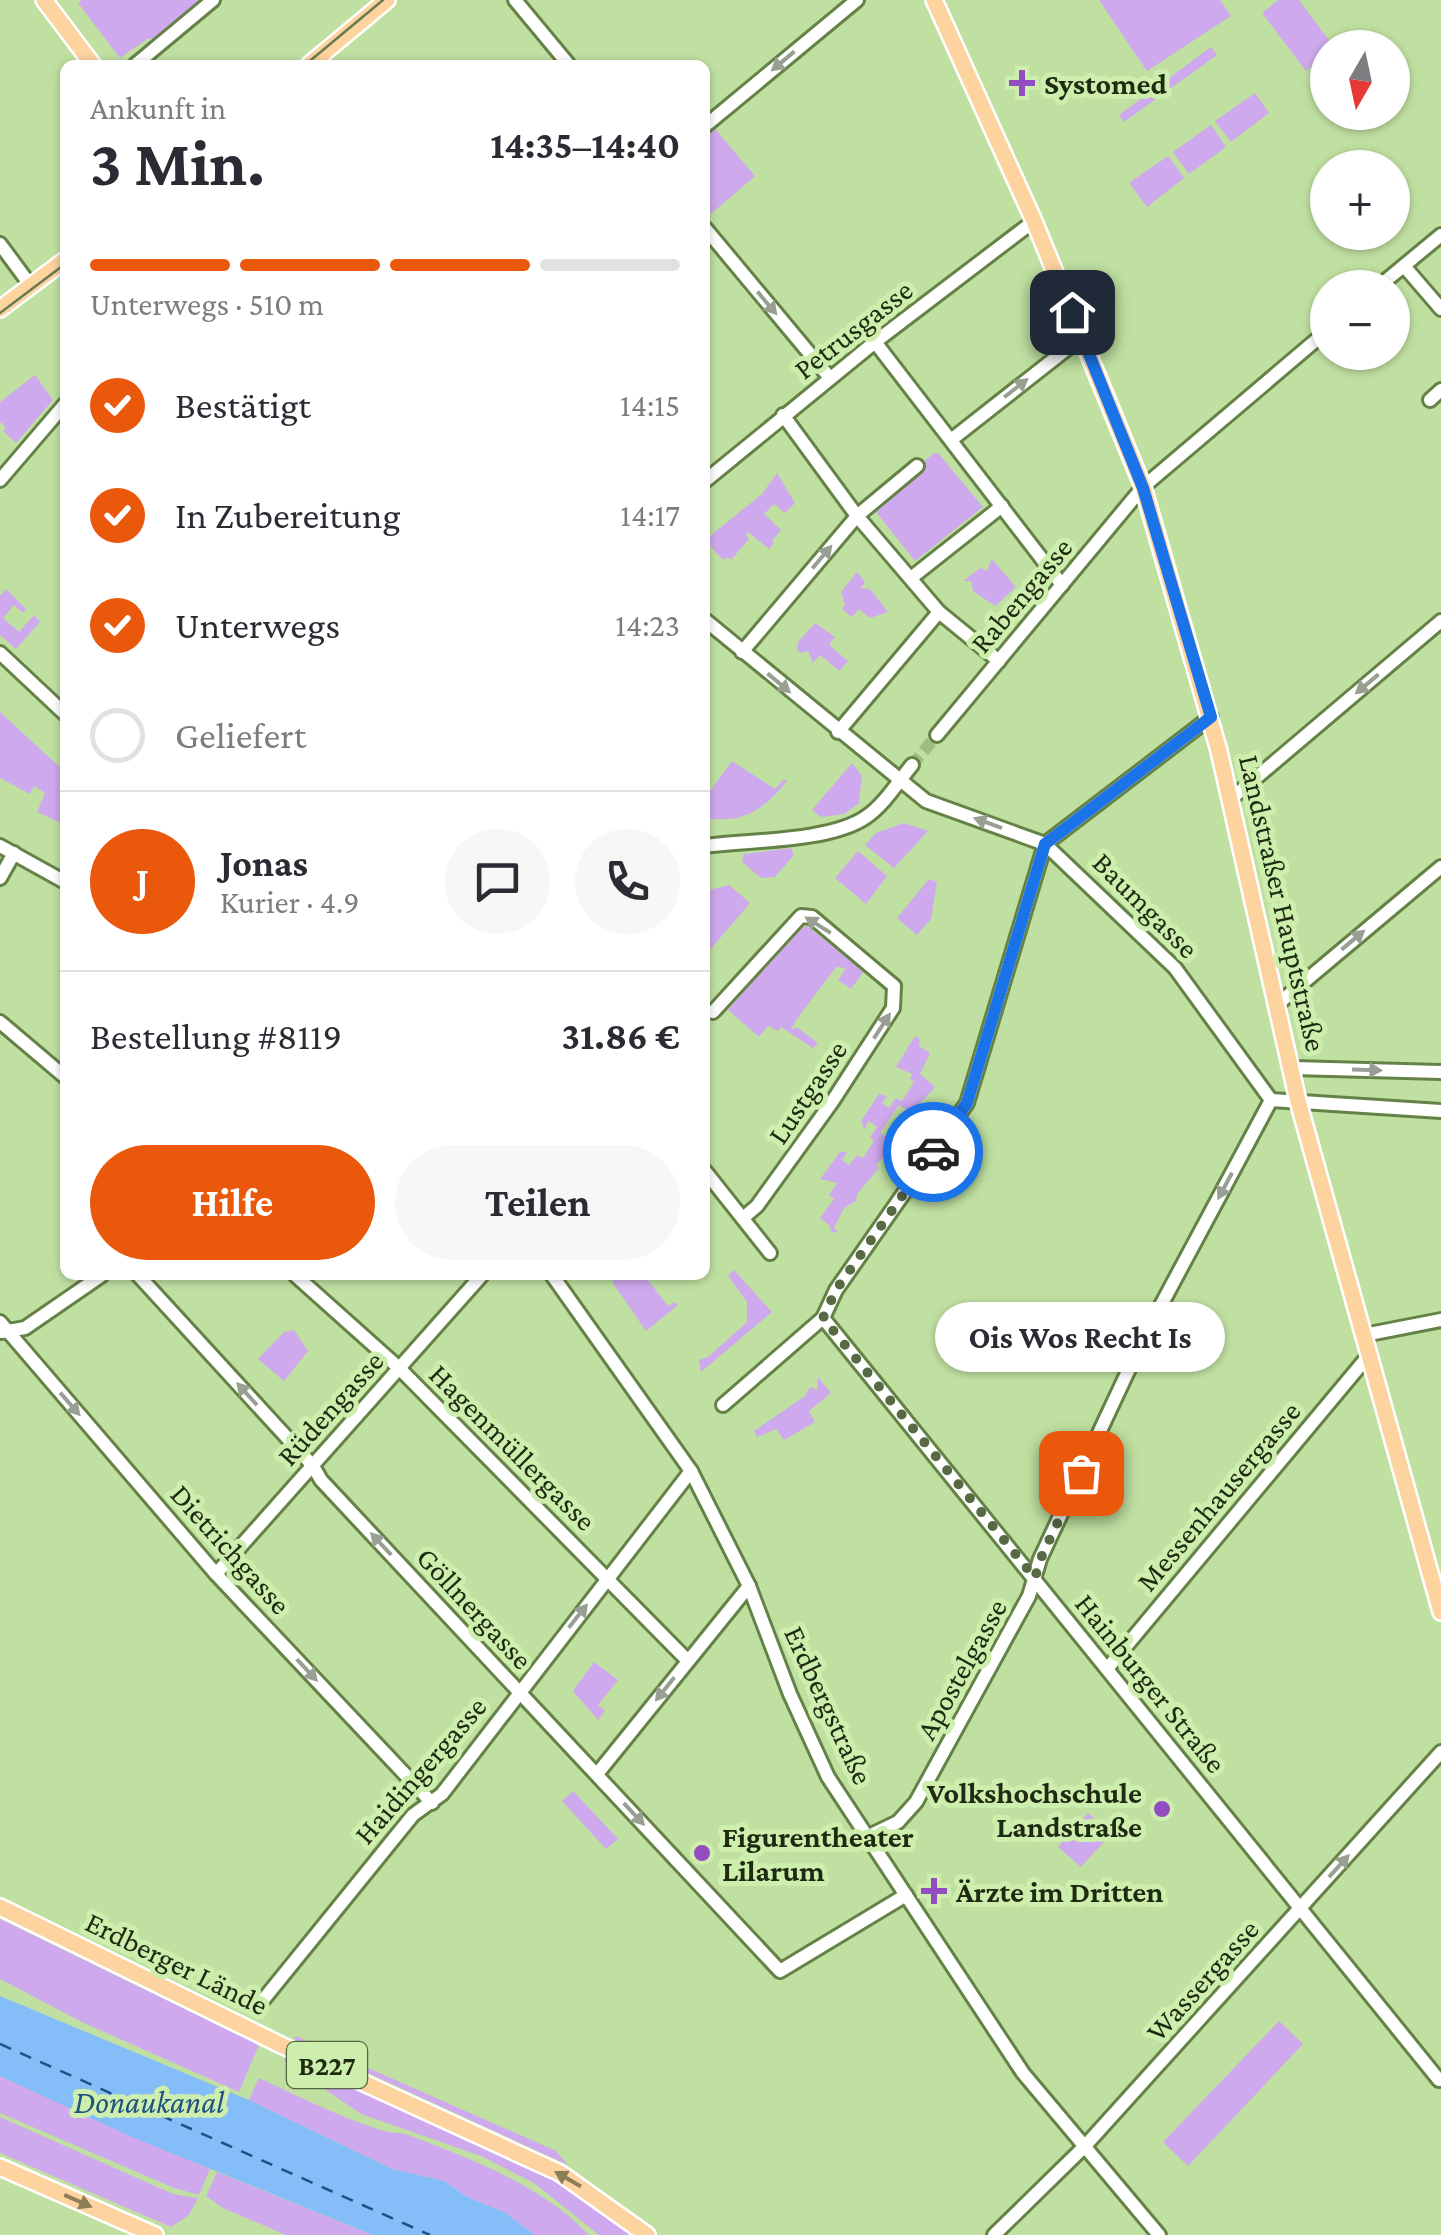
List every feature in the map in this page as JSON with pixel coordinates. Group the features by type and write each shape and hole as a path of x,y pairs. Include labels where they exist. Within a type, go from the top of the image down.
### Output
{"main road":[{"path":"44,0 89,60"},
{"path":"315,60 387,0"},
{"name":"Landstraßer Hauptstraße","path":"934,0 1034,221 1143,488 1211,717 1298,1101 1441,1612"},
{"path":"0,309 60,264"},
{"name":"Erdberger Lände","path":"0,1907 560,2174 647,2235"},
{"path":"0,2168 155,2235"}],"street":[{"path":"140,60 212,0"},
{"path":"515,0 565,60"},
{"path":"710,122 857,0"},
{"name":"Petrusgasse","path":"710,477 875,342 1034,221"},
{"path":"710,234 830,378"},
{"path":"1399,270 1441,235"},
{"path":"0,244 32,286"},
{"path":"1404,266 1441,309"},
{"path":"951,440 1082,336"},
{"path":"875,342 1062,585"},
{"name":"Rabengasse","path":"937,736 1143,488 1310,345"},
{"path":"0,480 60,410"},
{"path":"783,415 857,516 939,612 999,661"},
{"path":"742,652 857,516 917,466"},
{"path":"911,578 1002,506"},
{"path":"838,732 939,612"},
{"path":"1231,799 1441,621"},
{"name":"Baumgasse","path":"710,624 926,801 1045,844 1175,968 1271,1100"},
{"path":"0,654 60,709"},
{"path":"723,1405 823,1318 836,1290 967,1103 1045,844 1211,717"},
{"path":"710,845 845,827 870,814 912,765"},
{"path":"0,846 60,879"},
{"path":"0,878 14,853"},
{"path":"1278,1002 1441,866"},
{"name":"Lustgasse","path":"713,1012 801,916 812,917 894,986 893,1008 757,1206 744,1218"},
{"path":"0,1022 60,1073"},
{"path":"1292,1068 1441,1072"},
{"path":"1271,1100 1441,1111"},
{"name":"Apostelgasse","path":"869,1836 898,1822 916,1802 1029,1596 1040,1560 1144,1337 1271,1100"},
{"path":"710,1177 770,1253"},
{"path":"2,1328 25,1328 95,1280"},
{"name":"Göllnergasse","path":"143,1280 321,1480 780,1972 906,1895"},
{"name":"Hagenmüllergasse","path":"301,1280 399,1368 688,1661"},
{"name":"Rüdengasse","path":"216,1574 478,1280"},
{"name":"Erdbergstraße","path":"556,1280 691,1471 748,1586 828,1777 1024,2073 1160,2235"},
{"name":"Hainburger Straße","path":"823,1318 1439,2080"},
{"path":"1364,1335 1441,1320"},
{"name":"Dietrichgasse","path":"2,1328 216,1574 432,1802"},
{"name":"Messenhausergasse","path":"1107,1670 1369,1354"},
{"name":"Haidingergasse","path":"259,2005 413,1814 432,1802 691,1471"},
{"path":"597,1774 748,1586"},
{"name":"Wassergasse","path":"994,2235 1086,2146 1441,1752"}],"shaded area":[{"path":"205,0 156,39 147,39 120,58 78,3"},
{"path":"1099,0 1220,0 1231,16 1147,71"},
{"path":"1278,0 1299,0 1321,30 1310,30 1310,68 1306,71 1262,13"},
{"path":"1211,47 1217,55 1124,122 1119,115"},
{"path":"1255,93 1269,113 1231,142 1215,121"},
{"path":"710,123 755,176 710,215"},
{"path":"1211,125 1226,147 1189,174 1173,152"},
{"path":"1168,156 1184,178 1147,207 1129,183"},
{"path":"35,375 53,400 16,443 3,431 6,427 0,422 0,402"},
{"path":"934,453 983,507 915,561 876,512 925,470 921,464"},
{"path":"777,473 795,503 785,513 774,504 764,514 781,530 774,543 769,549 748,532 749,539 731,560 723,560 710,546 710,536 762,494"},
{"path":"992,559 1016,587 995,606 973,591 971,581 963,581 980,568 987,571"},
{"path":"857,572 865,582 861,588 870,589 888,612 870,618 859,609 852,617 842,609 845,605 841,592"},
{"path":"6,589 26,609 23,613 14,605 3,618 19,632 34,615 40,622 16,649 0,635 0,596"},
{"path":"815,623 835,637 829,645 848,661 839,671 820,655 813,663 808,651 797,650 798,642"},
{"path":"0,712 60,767 60,823 37,812 45,793 34,786 30,794 0,778"},
{"path":"732,761 775,789 784,779 787,781 761,807 731,819 710,818 710,791"},
{"path":"852,763 862,776 859,803 844,814 821,817 812,810"},
{"path":"904,823 928,831 894,868 865,845 876,833"},
{"path":"791,848 794,855 775,877 761,878 742,862 744,854"},
{"path":"858,851 887,876 866,904 835,878"},
{"path":"929,879 937,882 931,919 917,935 897,918"},
{"path":"729,885 750,903 710,950 710,890"},
{"path":"807,926 864,971 851,989 838,980 846,968 836,967 797,1019 791,1029 798,1028 818,1043 813,1048 781,1027 778,1031 768,1026 759,1037 728,1010 797,929"},
{"path":"915,1036 920,1039 919,1046 930,1053 920,1074 935,1087 916,1108 915,1116 899,1105 880,1133 896,1144 876,1165 879,1168 857,1194 856,1201 844,1208 834,1228 838,1231 832,1233 820,1218 834,1199 829,1195 837,1183 820,1179 840,1152 847,1152 842,1160 849,1165 857,1155 863,1158 874,1141 870,1137 877,1127 869,1121 864,1129 861,1121 879,1094 887,1096 882,1103 889,1108 896,1098 902,1101 914,1082 910,1079 912,1074 896,1067"},
{"path":"734,1270 772,1312 701,1372 699,1360 708,1357 747,1322 747,1302 728,1276"},
{"path":"648,1280 668,1306 675,1302 678,1305 646,1331 612,1282"},
{"path":"294,1330 308,1351 284,1381 258,1359 284,1332"},
{"path":"818,1377 831,1393 809,1411 815,1422 784,1440 776,1429 757,1437 754,1431 805,1396 810,1387 817,1390"},
{"path":"594,1662 618,1680 598,1705 605,1711 598,1720 573,1691"},
{"path":"573,1791 618,1839 606,1849 562,1801"},
{"path":"1088,1813 1111,1834 1081,1867 1058,1847"},
{"path":"0,1919 259,2045 239,2092 84,2023 0,1979"},
{"path":"1279,2021 1303,2044 1188,2166 1163,2142"},
{"path":"296,2036 556,2151 568,2165 294,2039"},
{"path":"285,2056 546,2175 633,2235 599,2235 534,2183 481,2156 361,2114 284,2061"},
{"path":"0,2076 210,2169 199,2195 174,2188 0,2113"},
{"path":"259,2078 354,2121 403,2133 502,2174 549,2201 589,2235 535,2235 504,2212 467,2197 444,2181 392,2169 249,2100"},
{"path":"0,2117 173,2194 198,2198 189,2215 171,2227 0,2153"},
{"path":"217,2172 373,2235 286,2235 223,2208 206,2196"}],"water":[{"name":"Donaukanal","path":"0,1996 249,2100 392,2169 444,2181 467,2197 504,2212 535,2235 373,2235 132,2137 0,2076"}],"ferry route":[{"path":"0,2044 430,2235"}],"tunnel":[{"path":"912,765 937,735"}],"tram line":[{"path":"311,60 383,0"},
{"path":"0,313 60,268"}],"way so far":[{"path":"933,1152 836,1290 823,1318 1035,1578 1081,1473"}],"place":[{"name":"Systomed","path":"1022,83"},
{"name":"Ois Wos Recht Is","path":"1081,1473"},
{"name":"Volkshochschule Landstraße","path":"1162,1809"},
{"name":"Figurentheater Lilarum","path":"702,1853"},
{"name":"Ärzte im Dritten","path":"934,1891"}],"route":[{"path":"933,1152 967,1103 1045,844 1211,717 1143,488 1072,312"}]}
